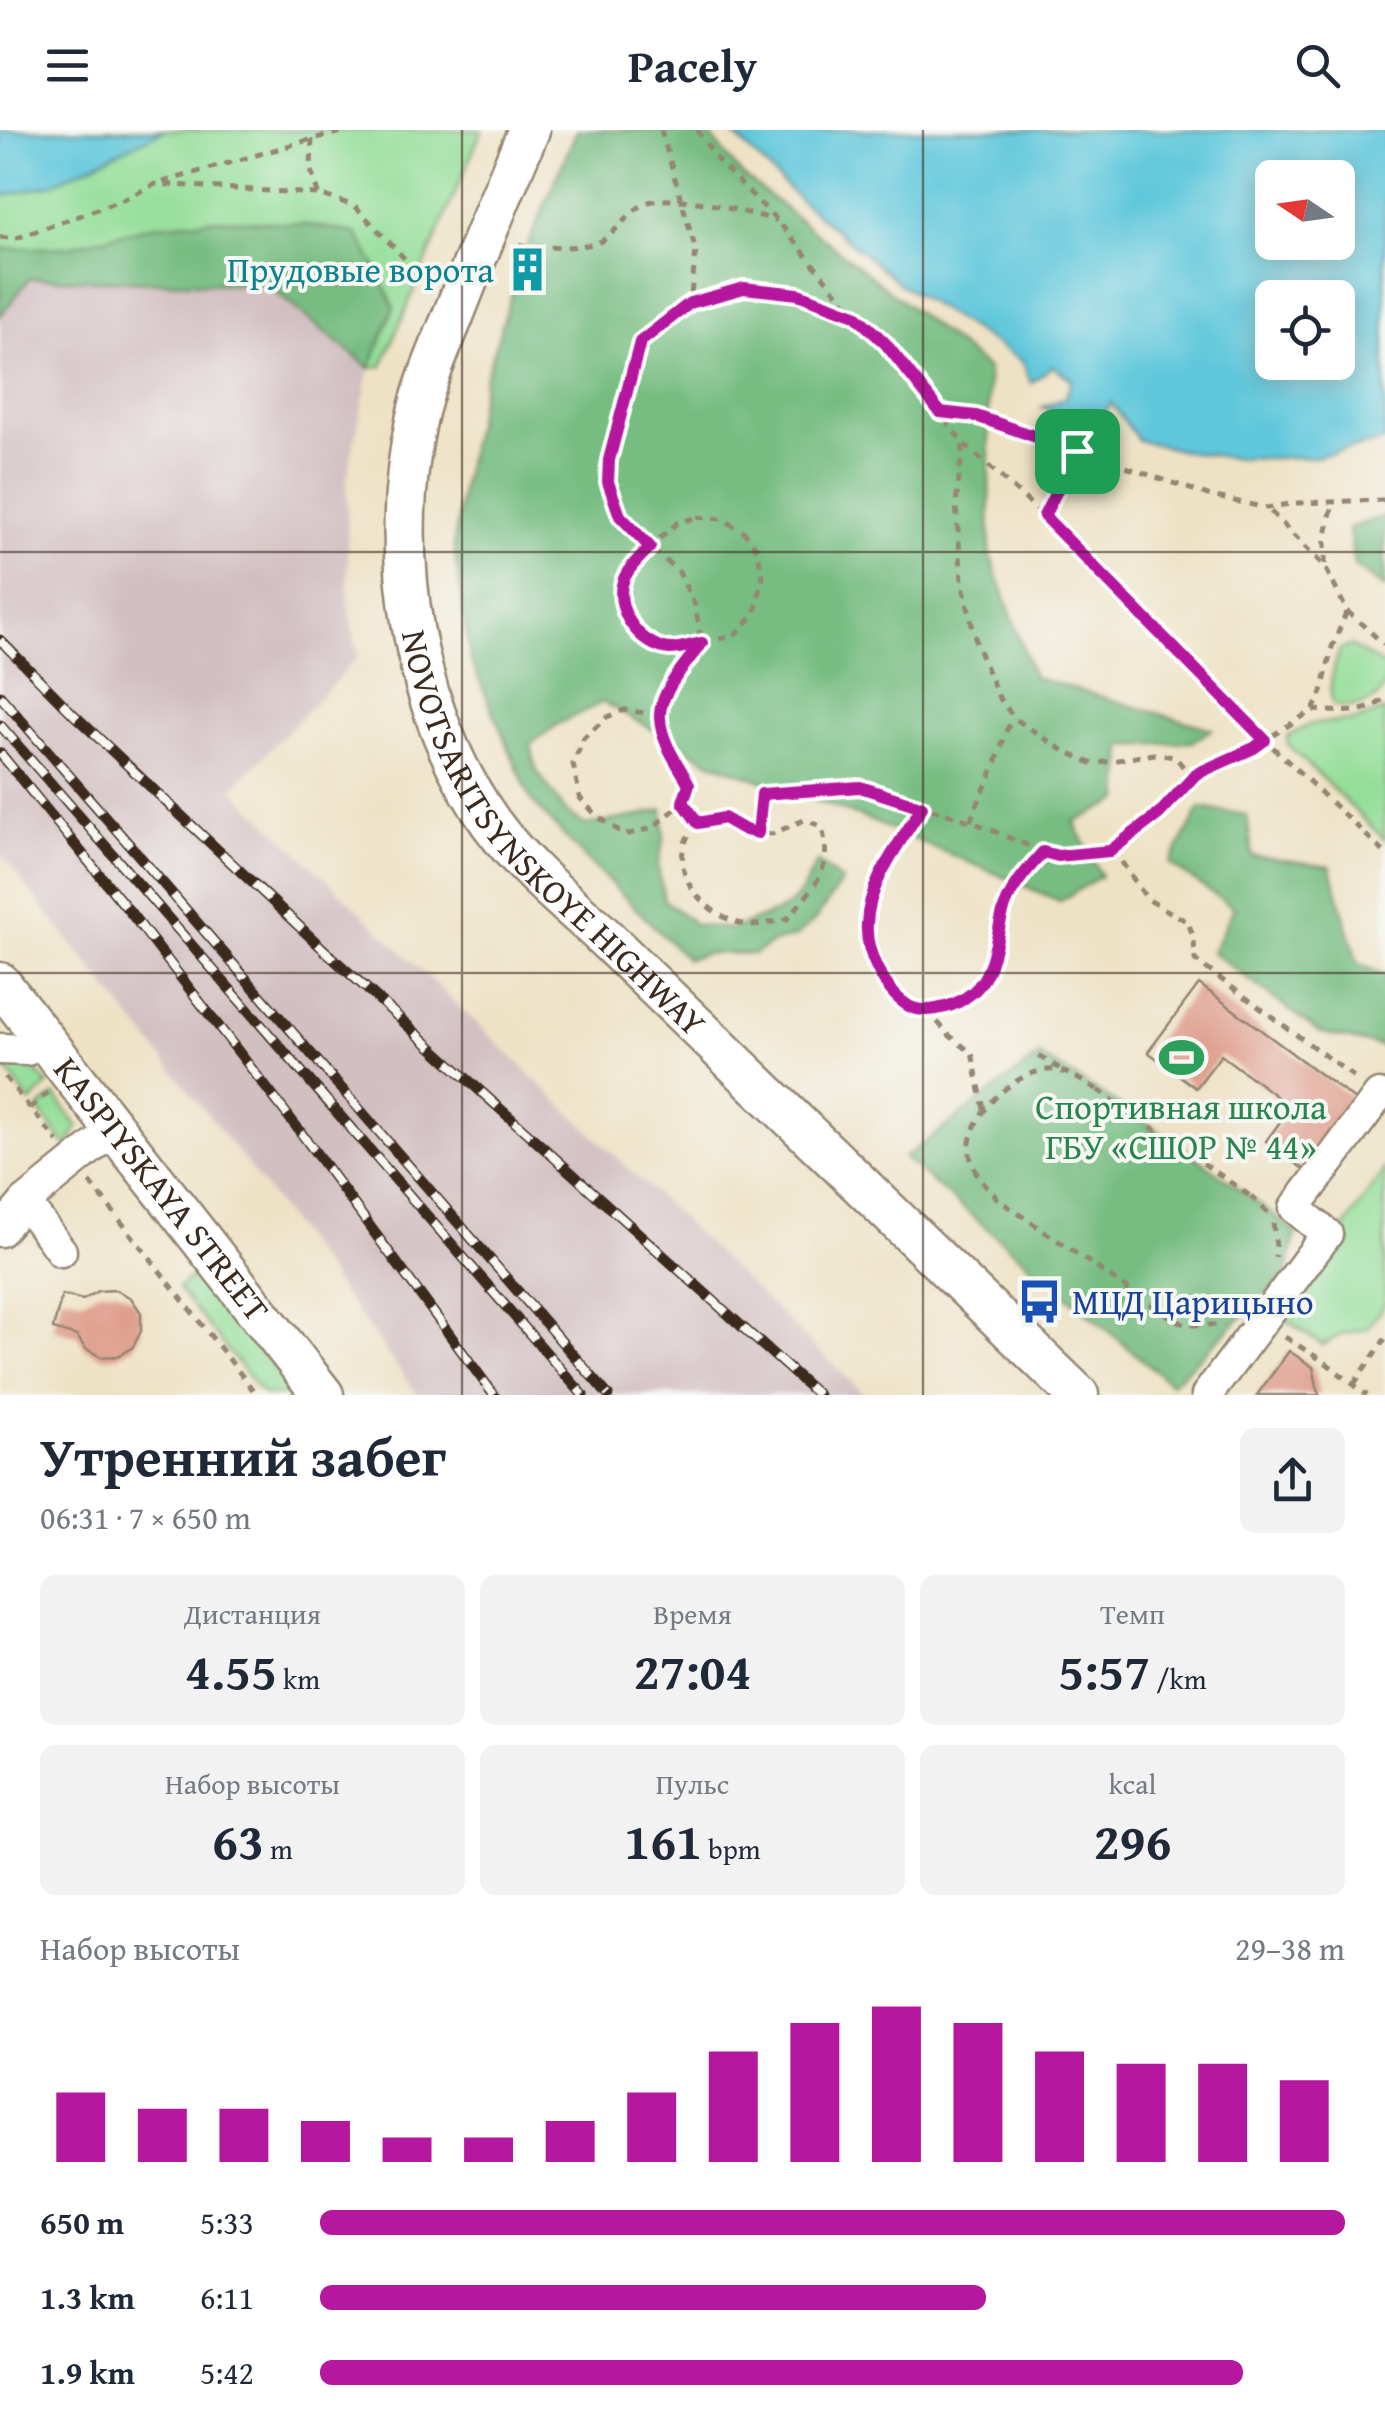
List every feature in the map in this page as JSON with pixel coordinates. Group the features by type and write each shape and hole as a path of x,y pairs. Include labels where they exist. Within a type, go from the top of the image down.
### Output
{"main road":[{"name":"NOVOTSARITSYNSKOYE HIGHWAY","path":"529,130 428,379 408,466 408,591 423,678 440,729 492,823 536,876 598,931 1078,1395"},
{"name":"KASPIYSKAYA STREET","path":"0,983 323,1395"}],"lane":[{"path":"0,1049 27,1050 44,1038"},
{"path":"1207,1395 1327,1234 1295,1208 1378,1095"},
{"path":"0,1230 36,1185 116,1128"},
{"path":"36,1185 60,1251"}],"path":[{"path":"0,237 14,240 124,200 156,184 351,130"},
{"path":"660,130 696,251 690,303"},
{"path":"698,130 718,160 777,220 855,315 885,343 963,443 1044,516 1265,740 1385,854"},
{"path":"312,139 311,170 318,194"},
{"path":"156,184 318,194 355,206 421,276"},
{"path":"519,244 544,247 597,243 648,202 680,200 777,220"},
{"path":"659,716 624,710 607,717 584,738 573,764 580,798 596,816 625,835 652,828 683,802 689,784 666,742 659,716 671,683 702,643 695,606 679,572 620,516 608,482 609,460 640,342 690,303 744,288 798,294 855,315"},
{"path":"940,412 976,416 1211,496 1267,508 1295,503 1385,500"},
{"path":"963,443 956,504 962,580 977,646 998,696 1014,718 1061,749 1093,764 1154,754 1175,757 1192,777"},
{"path":"1044,516 1077,451"},
{"path":"1325,567 1325,539 1333,503"},
{"path":"1267,508 1325,567 1346,611 1385,645"},
{"path":"722,518 744,532 757,549 763,576 756,614 734,636 702,643 668,649 646,639 633,627 623,607 621,588 626,573 676,523 722,518"},
{"path":"758,833 762,794 860,787 970,821 1058,856 1110,851 1159,814 1192,777 1313,710 1346,611"},
{"path":"1313,710 1350,711 1377,706 1385,698"},
{"path":"970,821 1014,718"},
{"path":"683,802 698,823"},
{"path":"922,807 877,880 866,925 872,957 889,987 908,1007 928,1011 964,999 982,982 997,948 1004,909 1016,882 1043,852"},
{"path":"724,818 758,833 772,834 804,820 822,826 826,841 821,879 787,919 750,926 716,914 696,896 681,864 689,832 698,823 724,818"},
{"path":"1110,851 1146,899 1188,922 1194,939 1194,960 1378,1095"},
{"path":"928,1011 972,1053 984,1110"},
{"path":"1038,1056 1096,1089 1282,1221"},
{"path":"0,1070 257,1395"},
{"path":"1096,1089 1060,1070 1044,1070 1002,1089 984,1110 974,1130 969,1153 978,1178 999,1200 1155,1308 1185,1325 1229,1324"},
{"path":"1251,1196 1272,1217 1275,1260"},
{"path":"1262,1322 1367,1395"},
{"path":"1354,1384 1385,1339"}],"shaded area":[{"path":"29,278 267,285 370,368 347,478 348,601 358,657 232,789 865,1395 418,1395 244,1160 0,853 0,316"}],"green space":[{"path":"0,130 482,130 382,366 370,368 267,285 30,278 0,316"},
{"path":"577,130 706,130 740,173 988,369 990,555 1033,677 1212,729 1192,742 1123,746 1120,800 1074,822 1101,876 1060,901 872,821 711,762 603,702 558,724 531,744 536,770 566,812 585,825 663,809 664,838 658,866 664,900 696,925 732,929 786,908 802,891 817,862 842,881 815,920 797,936 754,954 707,953 687,959 531,800 470,658 454,545 484,381 527,247"},
{"path":"218,219 301,224 356,233 394,307 370,368 267,285 30,278 0,316 0,249 68,247 156,225"},
{"path":"1385,516 1385,588 1354,566 1349,528"},
{"path":"1351,646 1385,666 1385,683 1371,701 1356,706 1333,705 1331,684 1340,649"},
{"path":"1385,710 1385,840 1288,745 1287,737 1311,724 1353,721"},
{"path":"1200,808 1247,815 1252,856 1330,866 1358,964 1385,975 1385,1047 1319,1032 1212,952 1234,908 1170,864"},
{"path":"1039,1056 1171,1140 1296,1233 1286,1275 1171,1384 904,1158"},
{"path":"2,1062 29,1067 48,1085 30,1103"},
{"path":"55,1095 78,1127 67,1147 38,1109"},
{"path":"1385,1169 1385,1303 1367,1329 1342,1334 1323,1345 1282,1317"},
{"path":"198,1272 296,1395 263,1395 178,1288"}],"water":[{"path":"0,130 164,130 52,184 0,197"},
{"path":"729,130 1385,130 1385,441 1315,457 1238,459 1138,440 1111,403 1098,424 1042,407 1065,398 1072,380 1053,366 1031,383 1022,361 901,285 800,200"}],"building":[{"name":"Прудовые ворота","path":"524,259 536,262 531,280 519,277"},
{"path":"1199,984 1359,1103 1307,1172 1266,1141 1291,1107 1221,1055 1196,1088 1148,1052"},
{"path":"116,1290 131,1298 141,1313 141,1331 133,1347 118,1356 101,1357 85,1348 77,1336 53,1329 62,1295 83,1300 98,1291"},
{"path":"1289,1351 1313,1367 1319,1395 1257,1395"}],"railway":[{"path":"0,640 73,714 336,961 818,1395"},
{"path":"0,696 608,1395"},
{"path":"0,725 583,1395"},
{"path":"0,753 296,1126 494,1395"}],"place":[{"name":"Прудовые ворота","path":"527,270"},
{"name":"Спортивная школа ГБУ «СШОР № 44»","path":"1181,1057"},
{"name":"МЦД Царицыно","path":"1039,1302"}],"route":[{"path":"744,288 798,294 855,315 885,343 940,412 976,416 1077,451 1044,516 1265,740 1196,774 1159,814 1110,851 1058,856 1043,852 1016,882 1004,909 997,948 982,982 964,999 928,1011 908,1007 889,987 872,957 866,925 877,880 922,807 860,787 762,794 758,833 724,818 698,823 683,802 689,784 666,742 659,716 671,683 702,643 668,649 646,639 633,627 623,607 621,588 626,573 650,547 620,516 608,482 609,460 640,342 690,303 744,288"}]}
